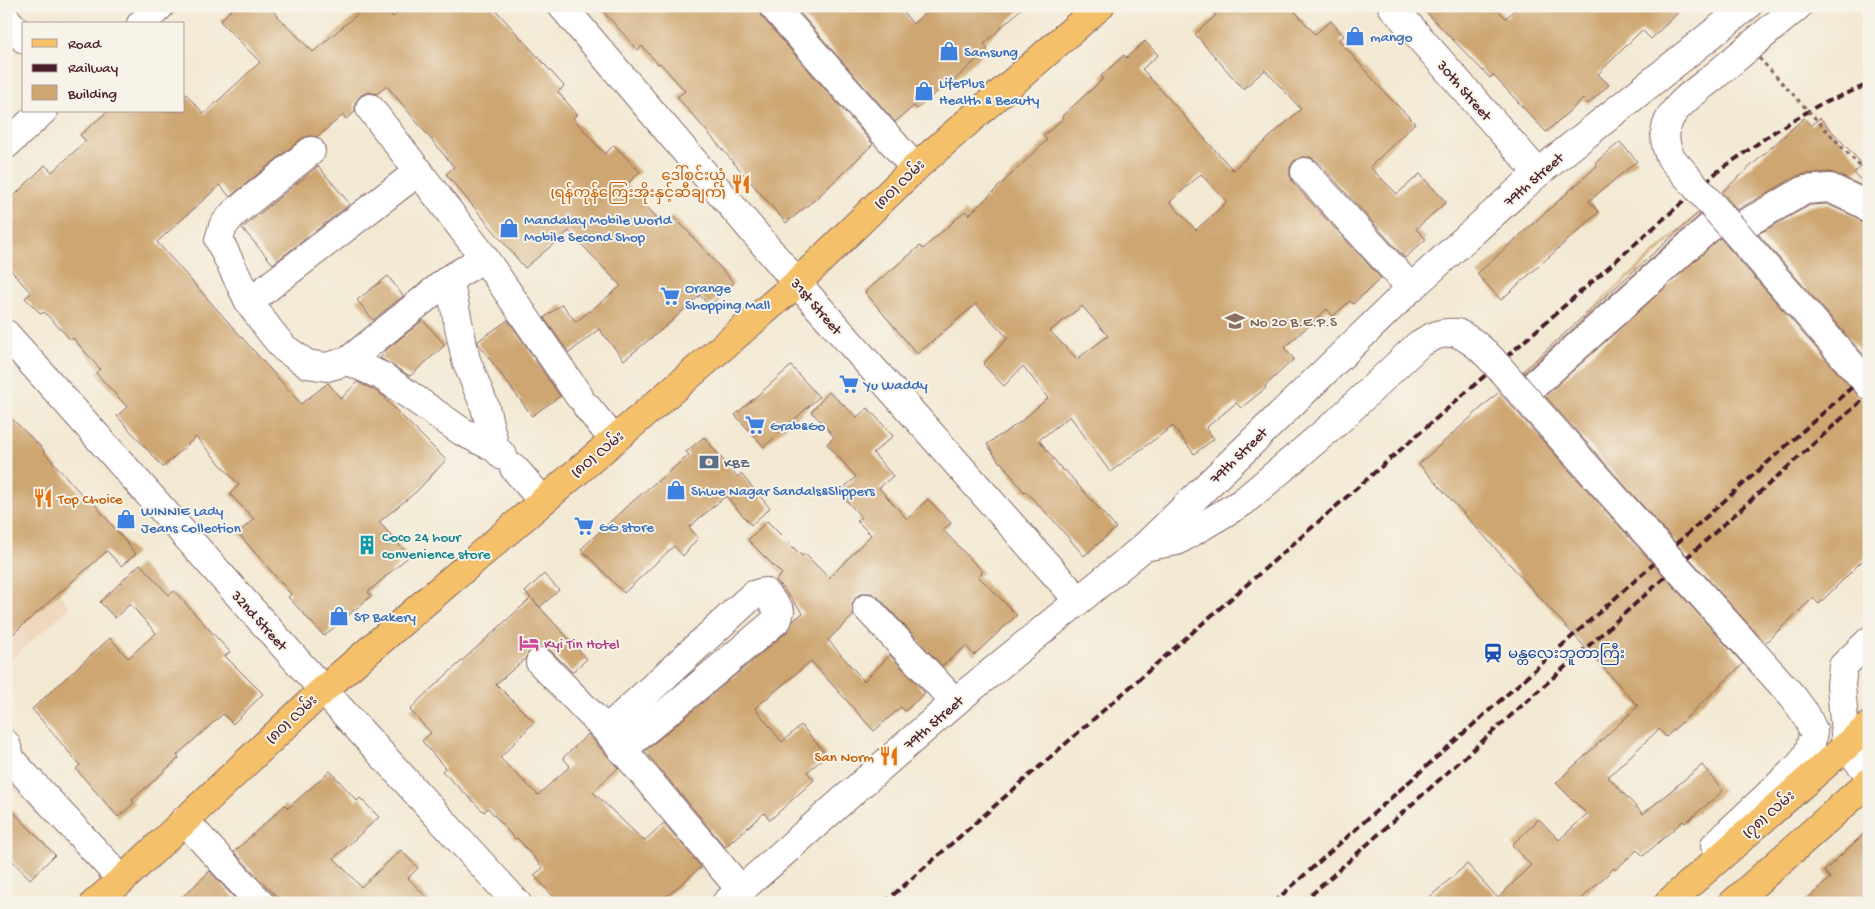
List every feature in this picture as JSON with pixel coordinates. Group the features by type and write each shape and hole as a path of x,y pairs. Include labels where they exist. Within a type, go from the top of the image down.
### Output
{"main road":[{"name":"(၈၀) လမ်း","path":"95,903 122,880 323,690 797,283 915,168 1100,6"},
{"name":"(၇၈) လမ်း","path":"1667,903 1869,726"},
{"path":"1733,903 1869,782"}],"street":[{"path":"143,22 160,6"},
{"name":"31st Street","path":"562,6 797,283 1078,600"},
{"path":"773,6 915,168"},
{"name":"30th Street","path":"1392,6 1538,173"},
{"name":"79th Street","path":"734,896 955,702 1144,546 1411,288 1538,173 1747,6"},
{"path":"1798,6 1672,113 1666,123 1664,134 1665,147 1671,158 1869,385"},
{"path":"6,19 22,37"},
{"path":"370,108 483,256 583,401 614,440"},
{"path":"6,145 42,112"},
{"path":"311,151 233,214 223,226 219,240 249,302 284,348 307,364 327,367 348,361 449,278 468,268 483,256"},
{"path":"249,302 419,171"},
{"path":"1305,172 1411,288"},
{"path":"1523,395 1728,223 1805,190 1830,188 1869,209"},
{"path":"449,278 466,360 504,458"},
{"path":"1144,546 1177,541 1243,502 1337,422 1418,345 1432,336 1443,333 1457,333 1468,338 1481,348 1793,697 1806,715 1813,730 1809,753 1800,765 1675,884 1667,903"},
{"name":"32nd Street","path":"6,334 323,690 518,903"},
{"path":"348,361 382,376 461,432 504,458 542,500"},
{"path":"764,592 780,610 778,619 614,740 753,595 764,592"},
{"path":"867,608 955,702"},
{"path":"1869,641 1843,666 1841,685 1846,746 1869,774"},
{"path":"540,662 614,740 734,896"},
{"path":"8,755 122,880"},
{"path":"184,820 260,903"}],"path":[{"path":"1760,58 1869,176"}],"shaded area":[{"path":"6,533 70,607 6,664"},
{"path":"6,679 10,689 10,742 101,849 85,868 6,780"}],"building":[{"path":"235,6 268,6 313,52 367,6 384,6 393,17 404,6 492,6 564,86 558,92 577,114 573,118 605,154 614,145 640,172 626,185 663,224 673,215 734,283 709,306 700,295 624,360 599,329 569,353 544,318 562,304 576,322 621,286 569,231 525,268 446,174 454,167 387,86 377,94 368,92 361,95 355,102 355,112 346,119 343,115 317,137 309,136 301,139 230,197 220,185 157,242 301,404 328,383 341,399 357,382 386,398 446,460 417,491 379,522 409,556 368,592 371,596 324,636 288,597 291,594 238,533 254,519 230,494 239,485 196,437 163,467 117,416 127,407 96,373 100,369 73,338 71,340 44,312 41,314 25,298 31,293 6,265 6,204 45,165 52,172 86,141 80,135 107,112 185,112 185,93 204,114 260,62 220,21"},
{"path":"598,6 758,6 761,16 873,144 818,197 786,223 677,97 685,91 642,46 638,50"},
{"path":"794,6 898,6 913,24 932,6 1024,6 984,44 988,49 948,86 946,84 917,109 914,106 895,122"},
{"path":"1208,6 1290,6 1315,34 1331,21 1344,36 1339,40 1384,92 1415,123 1370,167 1397,194 1420,174 1446,202 1416,229 1426,239 1405,258 1317,161 1310,157 1302,157 1294,161 1290,167 1293,183 1381,278 1353,304 1350,301 1333,316 1327,309 1284,348 1294,359 1265,386 1266,388 1241,408 1236,403 1206,428 1214,439 1194,454 1173,426 1110,472 1070,416 1039,440 1063,471 1065,470 1116,528 1084,556 1054,521 1024,492 987,444 1019,423 1048,398 1023,366 1004,386 983,364 1008,338 976,304 917,354 865,292 920,246 923,249 965,211 969,215 1047,140 1043,136 1103,79 1101,76 1124,55 1126,58 1145,41 1158,55 1142,69 1233,170 1301,109 1265,70 1243,89 1195,34 1216,15","holes":["1201,174 1227,202 1196,230 1170,202","1082,306 1108,336 1077,359 1050,331"]},
{"path":"1420,6 1494,6 1506,18 1519,6 1685,6 1651,39 1642,30 1598,74 1609,85 1588,104 1583,99 1546,132 1493,75 1490,78"},
{"path":"1804,118 1811,126 1820,118 1863,165 1854,173 1869,189 1829,172 1804,174 1797,176 1737,210 1722,192"},
{"path":"1620,142 1637,161 1589,201 1599,212 1501,300 1477,274 1597,166 1595,163"},
{"path":"318,166 350,204 273,264 242,228"},
{"path":"1827,204 1856,217 1862,223 1869,224 1869,361 1758,234 1810,205"},
{"path":"1698,213 1700,215 1524,373 1523,371"},
{"path":"1720,238 1857,395 1864,400 1869,400 1869,554 1819,604 1813,598 1765,643 1545,396"},
{"path":"388,276 403,296 373,320 357,300"},
{"path":"423,320 445,345 410,376 380,358 386,350"},
{"path":"508,320 560,396 532,416 478,343 478,341"},
{"path":"791,366 819,397 764,447 735,415"},
{"path":"829,392 857,417 868,408 893,436 873,453 893,476 879,488 907,519 928,499 951,523 943,530 983,572 978,576 1017,615 974,655 966,646 942,666 878,597 871,593 863,593 857,596 852,604 854,615 828,640 864,681 890,655 925,693 905,711 901,707 874,731 811,661 755,708 782,742 801,725 827,755 807,772 814,780 770,820 764,813 725,847 645,751 788,631 793,621 803,613 776,580 782,574 748,540 767,521 802,556 805,554 829,578 871,535 857,521 861,517 839,492 856,477 827,444 834,437 811,412"},
{"path":"1499,392 1743,664 1666,737 1659,729 1608,777 1643,814 1702,765 1723,791 1685,823 1683,821 1643,856 1637,850 1615,870 1614,868 1577,903 1423,903 1467,864 1498,898 1531,865 1512,845 1539,819 1559,840 1587,814 1556,783 1638,706 1419,464"},
{"path":"6,413 44,450 84,497 87,495 136,554 121,566 107,551 6,640"},
{"path":"704,437 737,477 741,474 770,508 751,525 726,496 689,527 698,538 683,556 674,546 624,593 581,549 627,506 689,455 686,452"},
{"path":"140,564 169,595 174,591 230,652 225,656 263,694 233,724 223,714 177,755 179,758 132,800 134,803 118,817 76,769 80,765 32,709 110,638 128,658 156,633 130,604 115,618 100,602"},
{"path":"544,574 559,590 540,607 532,599 587,659 572,672 551,651 541,644 530,650 525,659 496,684 534,722 500,758 538,795 570,766 563,758 588,734 618,768 593,792 644,841 664,823 701,867 659,903 559,903 534,875 543,868 517,838 515,839 488,808 484,812 442,771 445,768 422,741 431,733 410,710 531,598 525,592"},
{"path":"330,771 357,801 360,798 379,817 334,858 361,887 401,850 418,868 408,878 432,903 283,903 234,852 285,805 288,808"},
{"path":"6,804 55,855 30,879 6,854"},
{"path":"1869,829 1869,903 1803,903 1830,878 1824,871"},
{"path":"210,871 239,903 176,903"}],"railway":[{"path":"884,903 1717,172 1774,132 1817,106 1869,84"},
{"path":"1273,903 1869,372"},
{"path":"1302,903 1869,394"}],"place":[{"name":"mango","path":"1355,36"},
{"name":"Samsung","path":"949,51"},
{"name":"LifePlus Health & Beauty","path":"924,91"},
{"name":"ဒေါ်စင်းယုံ (ရန်ကုန်ကြေးအိုးနှင့်ဆီချက်)","path":"741,184"},
{"name":"Mandalay Mobile World Mobile Second Shop","path":"509,228"},
{"name":"Orange Shopping Mall","path":"670,296"},
{"name":"No 20 B.E.P.S","path":"1235,321"},
{"name":"Yu Waddy","path":"849,384"},
{"name":"Grab&Go","path":"755,425"},
{"name":"KBZ","path":"709,462"},
{"name":"Shwe Nagar Sandals&Slippers","path":"676,490"},
{"name":"Top Choice","path":"43,498"},
{"name":"WINNIE Lady Jeans Collection","path":"126,519"},
{"name":"GG store","path":"584,526"},
{"name":"Coco 24 hour convenience store","path":"367,545"},
{"name":"SP Bakery","path":"339,616"},
{"name":"Kyi Tin Hotel","path":"529,643"},
{"name":"မန္တလေးဘူတာကြီး","path":"1493,653"},
{"name":"San Norm","path":"889,756"}]}
